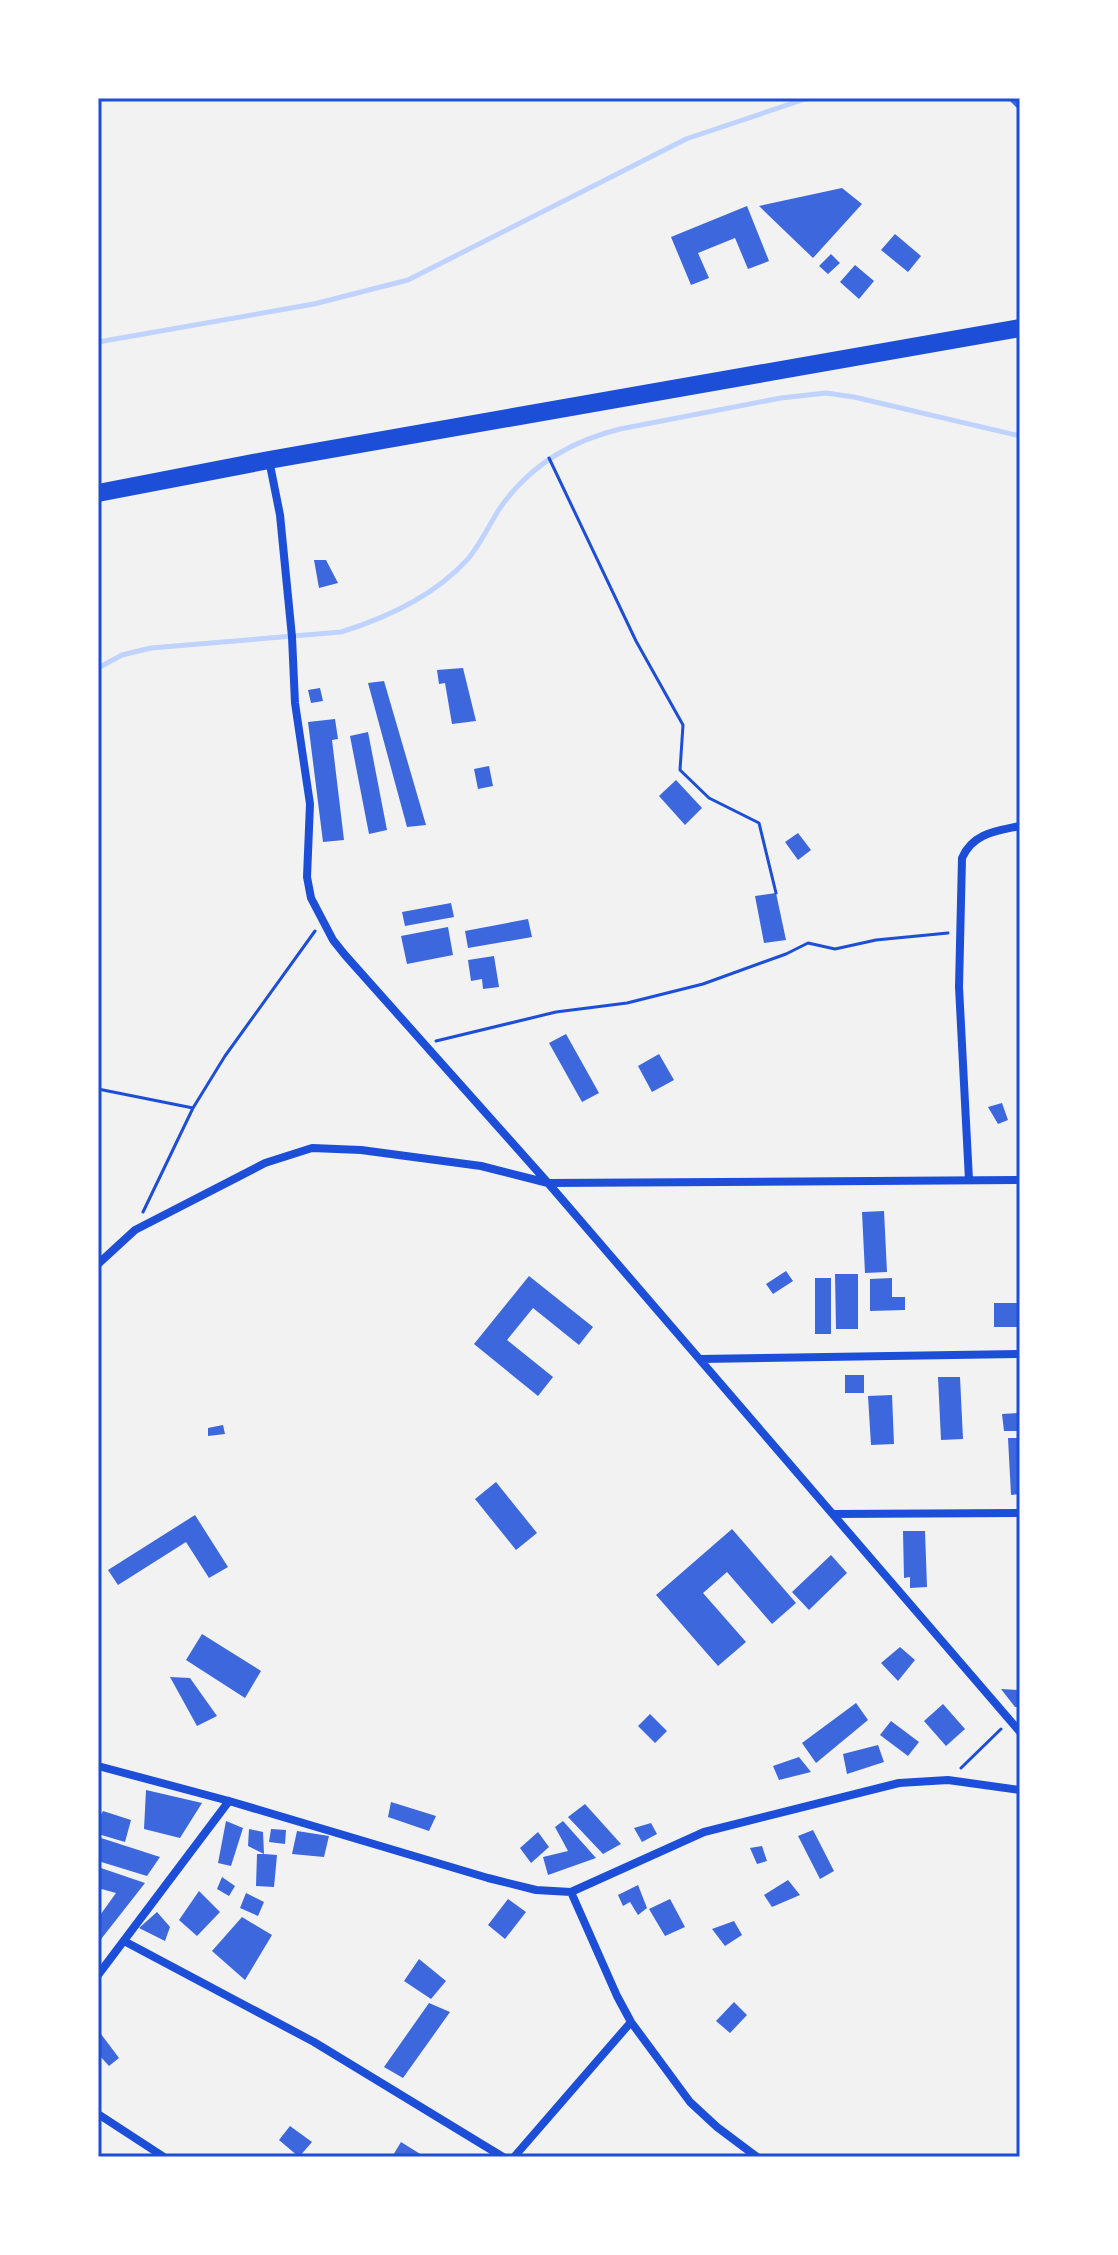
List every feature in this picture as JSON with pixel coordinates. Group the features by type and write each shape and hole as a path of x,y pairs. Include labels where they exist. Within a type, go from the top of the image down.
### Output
{"main road":[{"path":"98,493 1020,328"}],"street":[{"path":"269,460 280,515 295,703 310,804 307,877 311,898 322,922 345,955 548,1183 1020,1732"},
{"path":"969,1180 959,987 962,858 973,841 988,833 1020,826"},
{"path":"98,1264 135,1230 265,1163 312,1148 361,1150 481,1166 548,1183 1020,1180"},
{"path":"700,1359 1020,1354"},
{"path":"833,1514 1020,1513"},
{"path":"98,1766 512,1884 536,1890 571,1892 704,1832 899,1783 948,1780 1020,1790"},
{"path":"98,1975 229,1801"},
{"path":"571,1892 631,2022 690,2102 757,2157"},
{"path":"124,1941 314,2042 503,2157"},
{"path":"514,2157 631,2022"},
{"path":"98,2114 164,2157"}],"path":[{"path":"549,458 636,641 683,725 680,770 709,798 759,823 776,893"},
{"path":"135,1230 193,1108 225,1056 322,922"},
{"path":"426,1043 556,1012 627,1003 703,984 808,943 835,949 876,940 960,932"},
{"path":"98,1089 193,1108"},
{"path":"948,1780 1010,1720"}],"building":[{"path":"1020,98 1020,111 1008,99"},
{"path":"842,188 862,204 813,258 759,206"},
{"path":"747,206 769,261 748,269 735,238 698,253 709,278 691,285 671,237"},
{"path":"895,234 921,256 908,272 881,250"},
{"path":"831,254 840,263 828,274 819,266"},
{"path":"855,265 874,281 859,299 840,282"},
{"path":"314,560 326,560 338,583 319,588"},
{"path":"463,668 476,721 452,724 445,683 439,684 437,670"},
{"path":"384,681 426,825 407,827 368,683"},
{"path":"320,688 323,701 311,703 308,690"},
{"path":"335,719 338,739 332,740 344,840 323,842 308,722"},
{"path":"368,732 387,830 369,834 350,736"},
{"path":"489,766 493,786 478,789 474,769"},
{"path":"676,780 702,808 685,825 659,796"},
{"path":"798,833 811,850 798,860 785,842"},
{"path":"776,893 786,940 764,943 755,896"},
{"path":"451,903 454,917 405,926 402,912"},
{"path":"528,919 532,937 468,948 465,931"},
{"path":"448,927 453,955 407,964 401,936"},
{"path":"494,956 499,987 483,989 482,979 471,981 468,960"},
{"path":"566,1034 599,1093 582,1102 549,1043"},
{"path":"659,1054 674,1080 652,1092 638,1066"},
{"path":"1002,1103 1008,1120 998,1124 988,1107"},
{"path":"884,1211 887,1272 865,1273 862,1212"},
{"path":"786,1271 793,1281 773,1294 766,1284"},
{"path":"835,1274 858,1274 858,1329 836,1329"},
{"path":"529,1276 593,1327 579,1345 533,1308 507,1340 553,1377 538,1396 474,1344"},
{"path":"815,1278 831,1278 831,1334 815,1334"},
{"path":"892,1278 892,1297 905,1297 905,1310 870,1311 870,1279"},
{"path":"994,1303 1020,1303 1020,1327 994,1327"},
{"path":"845,1375 864,1375 864,1393 845,1393"},
{"path":"938,1377 960,1377 963,1439 941,1440"},
{"path":"892,1395 894,1444 871,1445 868,1396"},
{"path":"1020,1413 1020,1431 1004,1431 1002,1414"},
{"path":"223,1425 225,1434 208,1436 208,1428"},
{"path":"1008,1438 1020,1438 1020,1494 1011,1495"},
{"path":"496,1482 537,1533 516,1550 475,1499"},
{"path":"195,1515 228,1567 209,1578 186,1542 118,1585 108,1570"},
{"path":"732,1529 796,1603 772,1624 727,1572 703,1593 746,1642 718,1666 656,1595"},
{"path":"903,1531 925,1531 927,1587 910,1588 910,1577 904,1578"},
{"path":"831,1555 847,1573 809,1610 792,1592"},
{"path":"202,1634 261,1671 245,1698 186,1660"},
{"path":"900,1647 915,1660 898,1681 881,1663"},
{"path":"170,1677 190,1678 217,1716 197,1726"},
{"path":"1001,1689 1020,1690 1020,1707 1015,1707"},
{"path":"856,1703 868,1720 816,1763 802,1743"},
{"path":"943,1704 965,1729 946,1746 924,1721"},
{"path":"650,1714 667,1731 655,1743 638,1726"},
{"path":"891,1721 919,1742 908,1756 880,1735"},
{"path":"878,1745 884,1762 847,1774 843,1754"},
{"path":"799,1757 811,1772 779,1780 773,1766"},
{"path":"146,1790 202,1803 180,1838 144,1829"},
{"path":"391,1802 436,1816 429,1831 388,1817"},
{"path":"585,1804 621,1844 603,1854 568,1817"},
{"path":"103,1811 131,1820 125,1842 98,1834 98,1820"},
{"path":"226,1821 243,1828 231,1866 218,1863"},
{"path":"563,1821 596,1858 548,1875 543,1857 568,1851 555,1827"},
{"path":"651,1823 657,1834 642,1842 634,1828"},
{"path":"249,1829 263,1832 264,1854 248,1846"},
{"path":"271,1829 286,1830 285,1844 269,1842"},
{"path":"813,1830 834,1871 820,1879 798,1836"},
{"path":"297,1831 329,1836 324,1857 292,1854"},
{"path":"538,1832 549,1847 531,1863 520,1848"},
{"path":"98,1837 160,1857 147,1876 98,1861"},
{"path":"762,1846 767,1861 757,1864 750,1848"},
{"path":"257,1854 277,1855 274,1887 256,1886"},
{"path":"98,1867 145,1883 98,1943 98,1918 116,1893 98,1888"},
{"path":"222,1877 235,1886 229,1896 217,1889"},
{"path":"788,1880 800,1895 772,1907 764,1895"},
{"path":"638,1885 647,1908 638,1915 630,1902 623,1906 618,1895"},
{"path":"199,1891 220,1912 197,1936 179,1920"},
{"path":"246,1893 264,1902 258,1916 240,1908"},
{"path":"508,1899 526,1912 505,1939 488,1925"},
{"path":"670,1899 685,1927 665,1936 649,1909"},
{"path":"157,1912 170,1927 165,1941 139,1928"},
{"path":"242,1917 272,1935 245,1980 212,1951"},
{"path":"734,1921 742,1935 725,1946 712,1929"},
{"path":"419,1959 446,1981 431,1999 404,1981"},
{"path":"734,2002 747,2015 730,2033 716,2021"},
{"path":"429,2003 450,2012 403,2078 384,2067"},
{"path":"98,2030 119,2058 109,2066 98,2054"},
{"path":"290,2126 312,2142 299,2157 279,2140"},
{"path":"401,2142 425,2157 392,2157"}],"waterway":[{"path":"98,342 314,304 408,280 686,139 808,98"},
{"path":"98,668 122,655 151,648 341,632 392,613 454,573 467,560 511,493 538,468 568,448 620,429 781,398 826,393 1020,436"}]}
